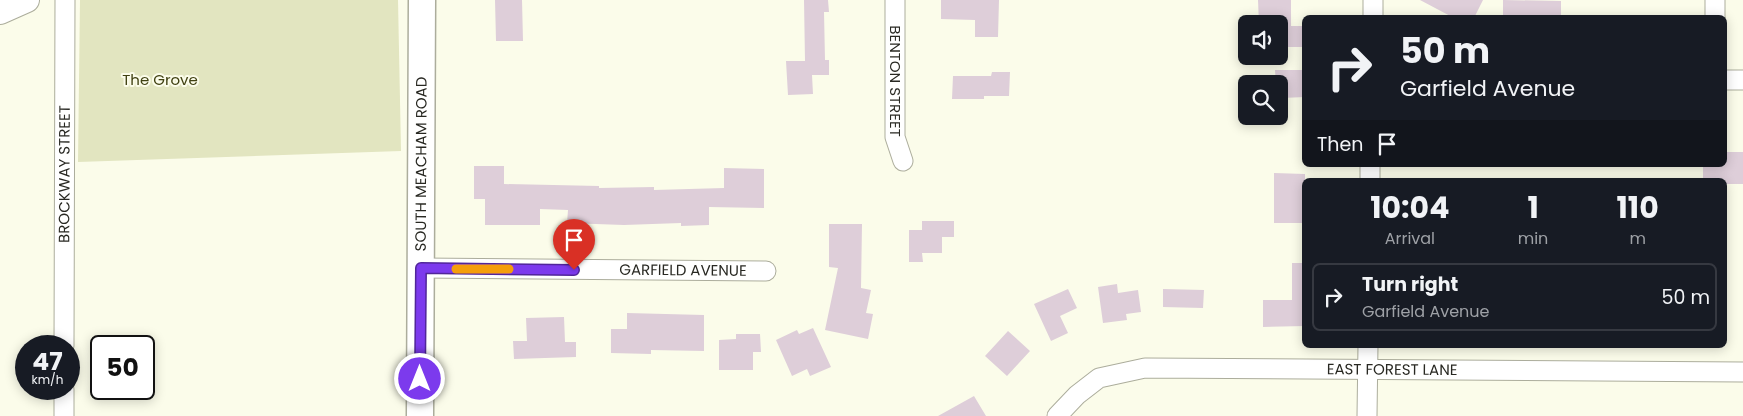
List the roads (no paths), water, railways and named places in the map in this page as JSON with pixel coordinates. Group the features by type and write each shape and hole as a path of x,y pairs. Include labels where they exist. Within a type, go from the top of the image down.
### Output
{"main road":[{"name":"SOUTH MEACHAM ROAD","path":"420,416 422,0"}],"street":[{"path":"0,12 27,0"},
{"name":"BROCKWAY STREET","path":"64,335 65,0"},
{"name":"BENTON STREET","path":"895,0 895,138 903,161"},
{"path":"1373,0 1373,15"},
{"path":"1715,0 1715,15"},
{"path":"1727,80 1743,80"},
{"name":"GARFIELD AVENUE","path":"421,268 766,271"},
{"path":"1368,348 1368,416"},
{"name":"EAST FOREST LANE","path":"1057,416 1077,395 1099,378 1145,368 1743,372"},
{"path":"64,400 64,416"}],"park label":[{"name":"The Grove","path":"160,80"}]}
